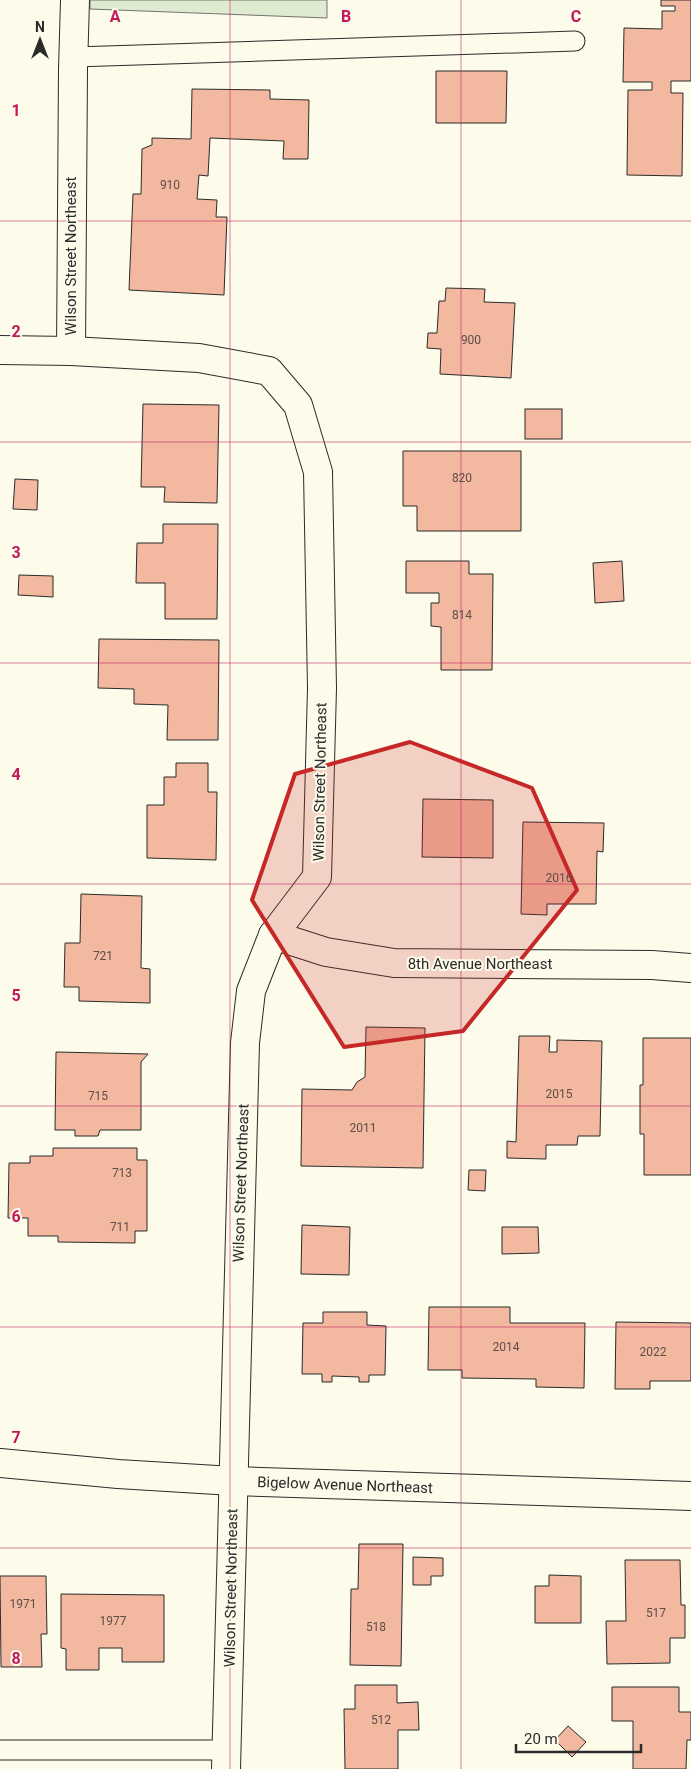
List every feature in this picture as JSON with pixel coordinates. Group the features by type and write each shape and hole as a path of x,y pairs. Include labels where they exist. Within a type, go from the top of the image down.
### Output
{"street":[{"name":"Wilson Street Northeast","path":"75,0 71,351 199,358 269,371 298,405 318,472 322,688 317,876 272,935 251,990 245,1043 233,1481 234,1534 226,1760"},
{"path":"0,350 71,351"},
{"name":"8th Avenue Northeast","path":"272,935 326,952 394,963 691,968"},
{"name":"Bigelow Avenue Northeast","path":"0,1463 118,1474 233,1481 691,1496"}],"lane":[{"path":"74,57 574,41"},
{"path":"0,1750 226,1760"}],"highlighted area":[{"path":"410,742 532,788 577,890 463,1031 344,1047 252,900 295,774"}],"green space":[{"path":"90,0 327,0 327,18 90,9"}],"building":[{"path":"661,0 691,0 691,81 671,81 671,93 683,93 682,176 627,175 628,90 652,90 652,82 623,82 624,28 662,29 662,11 675,11 675,6 661,6"},
{"path":"436,71 507,71 506,123 436,123"},
{"path":"192,89 270,90 270,99 309,100 308,159 283,159 284,141 210,138 208,176 199,175 197,199 217,200 216,217 227,217 224,295 129,290 133,194 141,194 142,149 152,145 152,138 191,139"},
{"path":"446,288 485,289 484,302 515,303 511,378 440,374 441,349 427,348 428,333 437,333 439,301 445,301"},
{"path":"143,404 219,405 217,503 164,502 165,487 141,487"},
{"path":"525,409 562,409 562,439 525,439"},
{"path":"403,451 521,451 521,531 417,531 417,506 403,506"},
{"path":"15,479 38,480 37,510 13,509"},
{"path":"163,524 218,524 217,619 165,619 165,583 136,583 137,543 163,543"},
{"path":"406,561 469,561 469,574 493,574 492,670 441,670 441,627 431,626 431,603 439,603 439,593 406,593"},
{"path":"622,561 624,601 595,603 593,563"},
{"path":"19,575 53,576 53,597 18,595"},
{"path":"99,639 219,640 218,740 167,740 168,705 134,704 134,689 98,688"},
{"path":"176,763 208,763 208,792 217,792 216,860 147,858 147,805 164,805 164,777 176,777"},
{"path":"423,799 493,800 493,858 422,857"},
{"path":"523,822 604,823 603,852 597,851 596,904 547,904 547,915 521,914"},
{"path":"81,894 142,896 141,968 150,969 150,1003 79,1001 79,987 64,987 65,943 80,943"},
{"path":"366,1027 425,1028 423,1168 301,1166 302,1089 352,1090 357,1082 365,1077"},
{"path":"519,1036 550,1036 549,1052 557,1052 557,1040 602,1041 600,1136 578,1136 577,1145 546,1145 546,1159 507,1158 507,1141 516,1142"},
{"path":"643,1038 691,1038 691,1175 644,1175 644,1134 640,1134 640,1085 643,1085"},
{"path":"56,1052 148,1054 141,1062 141,1130 100,1130 98,1136 75,1136 75,1130 55,1130"},
{"path":"53,1148 137,1148 137,1160 147,1160 147,1231 135,1231 135,1243 58,1242 58,1236 28,1236 28,1218 8,1218 9,1163 30,1163 30,1156 53,1156"},
{"path":"469,1170 486,1170 485,1191 468,1190"},
{"path":"302,1225 350,1227 349,1275 301,1274"},
{"path":"502,1227 538,1227 539,1253 502,1254"},
{"path":"429,1307 510,1307 510,1323 585,1323 584,1388 536,1387 536,1379 462,1378 462,1370 428,1370"},
{"path":"323,1312 367,1312 367,1325 386,1326 385,1375 369,1375 369,1382 359,1382 359,1377 332,1376 332,1382 322,1382 322,1374 302,1374 303,1323 323,1323"},
{"path":"616,1322 691,1323 691,1381 650,1381 650,1389 615,1389"},
{"path":"359,1544 403,1544 401,1666 350,1665 351,1589 358,1589"},
{"path":"413,1557 443,1558 443,1576 431,1576 431,1585 413,1585"},
{"path":"625,1560 680,1560 681,1605 685,1605 685,1638 670,1638 670,1663 607,1664 606,1621 626,1621"},
{"path":"549,1575 581,1576 581,1623 535,1623 535,1586 549,1586"},
{"path":"0,1576 46,1576 47,1634 41,1634 42,1667 1,1667"},
{"path":"61,1594 164,1595 164,1662 122,1662 122,1648 99,1648 99,1670 66,1670 66,1649 61,1648"},
{"path":"355,1685 397,1685 397,1703 418,1702 419,1730 398,1730 398,1769 345,1769 344,1709 355,1709"},
{"path":"612,1687 679,1687 679,1712 691,1712 691,1740 687,1740 686,1769 633,1769 633,1721 612,1721"},
{"path":"568,1726 586,1742 572,1757 555,1740"}]}
